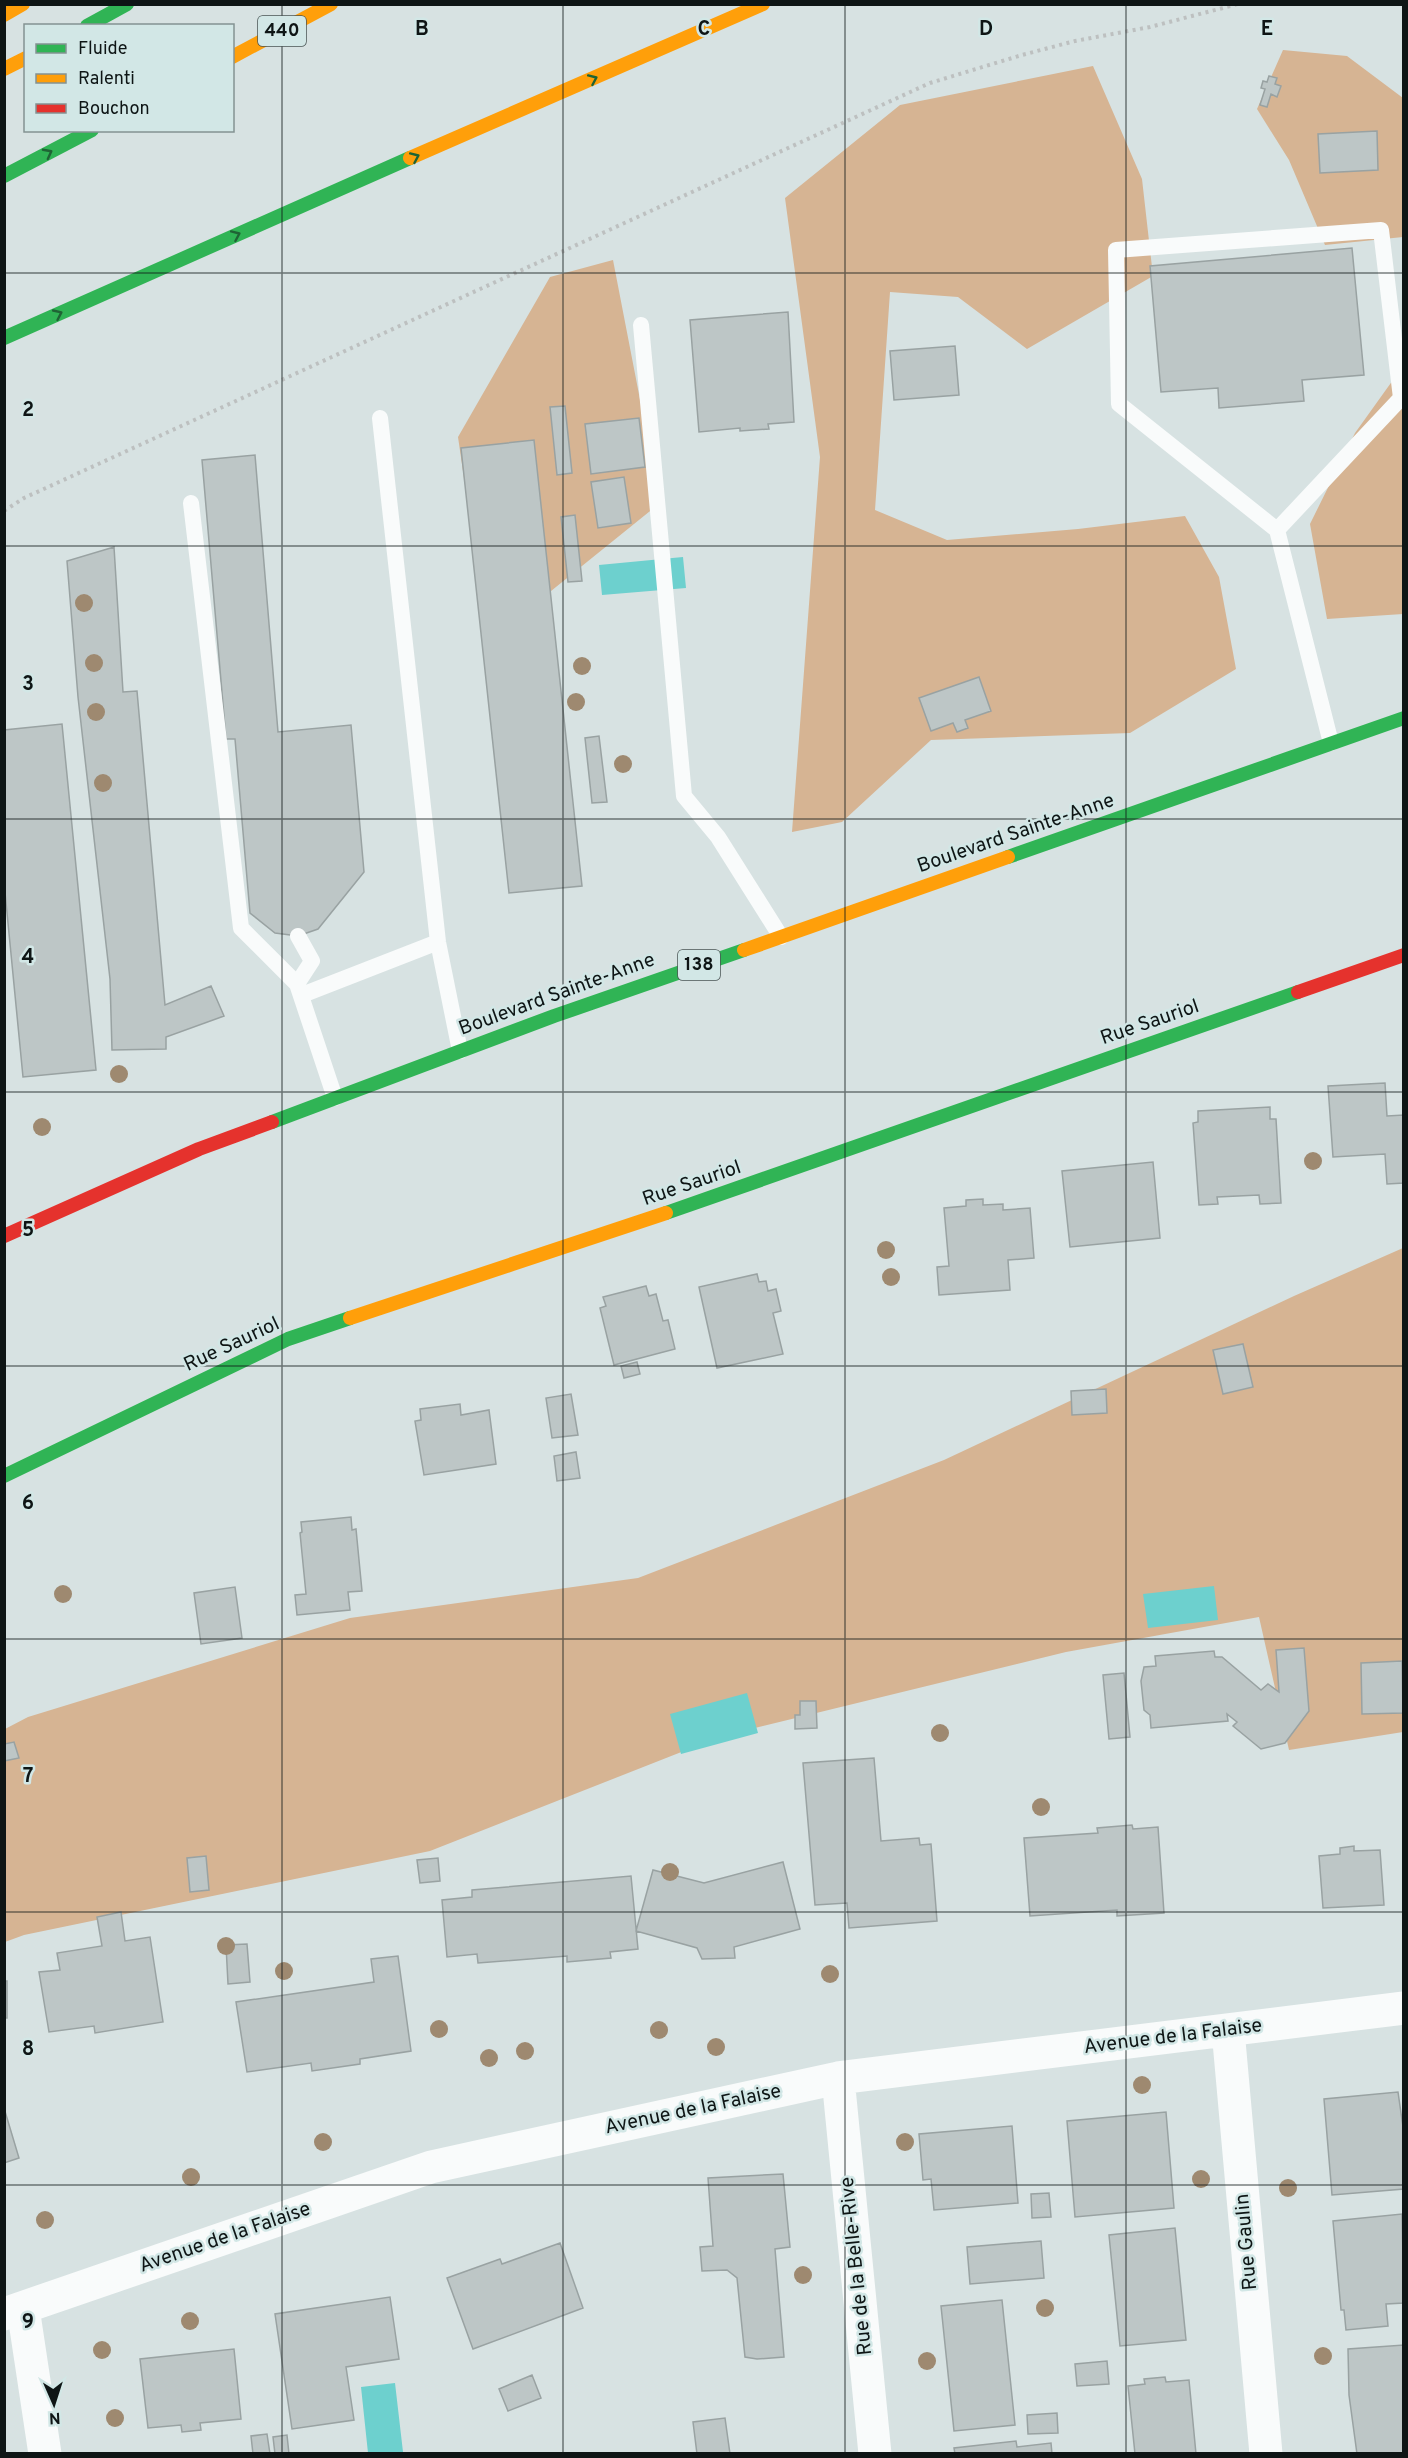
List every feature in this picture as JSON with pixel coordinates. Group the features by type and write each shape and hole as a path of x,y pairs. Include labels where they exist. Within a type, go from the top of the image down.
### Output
{"main road":[{"path":"4,15 23,4"},
{"path":"91,24 127,4"},
{"name":"440","path":"234,56 331,4"},
{"path":"4,338 763,4"},
{"path":"4,69 24,59"},
{"path":"4,176 88,132"},
{"name":"Boulevard Sainte-Anne","path":"4,1236 199,1149 554,1016 1404,718"},
{"name":"Rue Sauriol","path":"4,1476 288,1339 691,1205 1404,955"}],"street":[{"name":"Avenue de la Falaise","path":"14,2311 432,2167 838,2078 1404,2008"},
{"name":"Rue Gaulin","path":"1228,2030 1266,2454"},
{"name":"Rue de la Belle-Rive","path":"838,2078 875,2454"},
{"path":"14,2311 45,2454"}],"lane":[{"path":"1277,530 1401,398 1381,230 1116,250 1119,404 1277,530 1331,743"},
{"path":"641,325 684,796 718,837 780,937"},
{"path":"380,418 438,942 460,1052"},
{"path":"191,503 242,885 241,928 300,990 335,1098"},
{"path":"298,936 312,961 300,990"},
{"path":"300,990 438,942"}],"path":[{"path":"4,511 35,494 930,83 1043,50 1150,27 1238,4"}],"shaded area":[{"path":"1283,50 1347,56 1403,98 1403,237 1325,245 1289,160 1257,109"},
{"path":"1093,66 1142,179 1153,276 1027,349 958,297 890,292 875,510 947,540 1078,529 1185,516 1219,577 1236,669 1130,733 931,740 842,822 792,832 820,457 785,198 900,105"},
{"path":"613,260 660,503 488,642 458,437 550,277"},
{"path":"1403,366 1403,614 1327,619 1310,524 1355,433"},
{"path":"1403,1248 1403,1732 1289,1750 1259,1617 1066,1652 722,1736 430,1851 24,1935 5,1942 5,1729 28,1717 350,1618 638,1578 944,1460 1294,1296"}],"water":[{"path":"683,557 686,588 602,595 599,565"},
{"path":"1214,1586 1218,1620 1148,1628 1143,1594"},
{"path":"747,1693 758,1733 681,1754 670,1714"},
{"path":"395,2383 403,2452 368,2453 361,2387"}],"building":[{"path":"1269,76 1277,78 1275,84 1281,86 1277,97 1271,94 1267,107 1260,105 1265,89 1261,88 1263,81 1267,82"},
{"path":"1377,131 1378,170 1320,173 1318,134"},
{"path":"1352,248 1364,375 1302,380 1304,401 1219,408 1218,388 1161,392 1150,266"},
{"path":"788,312 794,422 768,424 769,429 740,431 740,428 699,432 690,320"},
{"path":"955,346 959,395 894,400 890,351"},
{"path":"565,406 572,473 557,475 550,407"},
{"path":"639,418 645,467 591,474 585,424"},
{"path":"534,440 582,886 509,893 461,448"},
{"path":"255,455 278,732 351,725 364,872 318,929 298,936 275,933 250,913 235,739 226,739 202,460"},
{"path":"624,477 631,523 598,528 591,482"},
{"path":"575,515 582,581 568,582 561,517"},
{"path":"114,547 123,692 137,691 165,1005 211,986 224,1016 166,1037 166,1049 112,1050 110,979 78,697 67,561"},
{"path":"979,677 991,711 965,720 968,728 957,732 953,723 931,731 919,698"},
{"path":"62,724 96,1070 23,1077 4,882 4,730"},
{"path":"599,736 607,802 592,803 585,738"},
{"path":"1385,1083 1387,1116 1404,1115 1404,1183 1387,1184 1385,1154 1333,1157 1328,1086"},
{"path":"1270,1107 1270,1119 1276,1119 1281,1203 1260,1204 1259,1195 1217,1197 1218,1204 1199,1205 1193,1123 1198,1122 1198,1111"},
{"path":"1153,1162 1160,1238 1070,1247 1062,1171"},
{"path":"983,1199 983,1205 1003,1204 1003,1210 1030,1208 1034,1258 1008,1260 1010,1290 939,1295 937,1267 949,1266 944,1208 966,1206 966,1200"},
{"path":"757,1274 759,1282 766,1281 768,1291 776,1289 781,1311 773,1313 783,1354 717,1368 699,1287"},
{"path":"646,1286 649,1296 656,1294 663,1321 668,1320 675,1349 614,1365 600,1308 606,1306 603,1297"},
{"path":"1243,1344 1253,1387 1223,1394 1213,1350"},
{"path":"637,1362 640,1374 624,1378 621,1366"},
{"path":"1106,1389 1107,1413 1072,1415 1071,1391"},
{"path":"571,1394 578,1435 552,1438 546,1398"},
{"path":"460,1404 461,1415 489,1410 496,1464 424,1475 415,1421 421,1420 420,1409"},
{"path":"576,1452 580,1478 557,1481 554,1456"},
{"path":"351,1517 352,1530 356,1529 362,1591 348,1592 350,1610 297,1615 295,1595 306,1594 301,1522"},
{"path":"235,1587 242,1638 201,1644 194,1593"},
{"path":"1304,1648 1309,1711 1285,1743 1261,1749 1233,1726 1237,1722 1227,1714 1228,1721 1151,1728 1150,1715 1144,1710 1141,1681 1144,1667 1156,1666 1155,1656 1214,1651 1215,1657 1222,1657 1261,1690 1268,1684 1279,1692 1276,1650"},
{"path":"1402,1661 1403,1713 1362,1714 1361,1663"},
{"path":"1124,1673 1130,1737 1109,1739 1103,1675"},
{"path":"800,1701 816,1701 817,1728 795,1729 795,1715 800,1715"},
{"path":"14,1742 19,1758 4,1761 4,1744"},
{"path":"874,1758 881,1841 919,1838 920,1845 931,1844 937,1921 849,1928 847,1903 815,1905 803,1763"},
{"path":"1132,1825 1133,1829 1158,1827 1164,1913 1117,1916 1117,1910 1030,1916 1024,1838 1098,1833 1097,1828"},
{"path":"1354,1846 1354,1851 1380,1850 1384,1905 1323,1908 1319,1856 1340,1854 1340,1848"},
{"path":"206,1856 209,1890 190,1892 187,1858"},
{"path":"438,1858 440,1881 420,1883 417,1860"},
{"path":"783,1862 800,1929 734,1947 735,1958 702,1959 697,1948 636,1931 653,1870 704,1883"},
{"path":"631,1876 638,1949 610,1952 611,1958 567,1962 567,1956 478,1963 477,1954 447,1957 442,1900 472,1897 472,1890"},
{"path":"121,1912 125,1941 150,1937 163,2022 95,2033 94,2026 49,2032 39,1972 60,1970 57,1953 102,1946 97,1917"},
{"path":"247,1944 250,1982 228,1984 226,1945"},
{"path":"398,1956 411,2051 360,2059 360,2064 312,2071 311,2063 247,2072 236,2002 374,1982 371,1959"},
{"path":"4,1981 7,1981 7,2018 4,2018"},
{"path":"1398,2092 1404,2134 1404,2189 1332,2195 1324,2099"},
{"path":"4,2108 19,2158 4,2163"},
{"path":"1166,2112 1174,2208 1075,2217 1067,2121"},
{"path":"1012,2126 1018,2203 934,2210 931,2179 923,2180 919,2134"},
{"path":"783,2174 790,2247 775,2249 784,2357 757,2359 745,2357 737,2278 727,2270 702,2271 700,2247 713,2246 708,2178"},
{"path":"1049,2193 1051,2217 1032,2218 1031,2194"},
{"path":"1402,2214 1404,2303 1386,2304 1388,2326 1346,2330 1344,2310 1341,2310 1333,2221"},
{"path":"1175,2228 1186,2340 1120,2346 1109,2235"},
{"path":"1041,2241 1044,2278 970,2284 967,2247"},
{"path":"560,2243 583,2308 473,2349 447,2278 500,2259 502,2264"},
{"path":"390,2297 399,2359 346,2367 354,2420 292,2429 275,2314"},
{"path":"1002,2300 1015,2425 954,2431 941,2306"},
{"path":"1404,2345 1404,2454 1357,2454 1349,2395 1348,2349"},
{"path":"234,2349 241,2419 200,2423 201,2430 182,2432 181,2425 148,2428 140,2359"},
{"path":"1107,2361 1109,2384 1077,2386 1075,2364"},
{"path":"532,2375 541,2398 508,2411 499,2389"},
{"path":"1165,2377 1166,2382 1189,2380 1196,2454 1135,2454 1128,2386 1145,2384 1144,2379"},
{"path":"1057,2413 1058,2433 1028,2434 1027,2415"},
{"path":"725,2418 730,2454 697,2454 693,2422"},
{"path":"267,2434 270,2454 253,2454 251,2436"},
{"path":"287,2435 289,2454 275,2454 273,2437"},
{"path":"1016,2441 1017,2447 1051,2443 1052,2454 955,2454 954,2448"}],"traffic: fast":[{"path":"91,24 127,4"},
{"path":"4,176 88,132"},
{"path":"4,338 410,158"},
{"path":"1008,857 1404,718"},
{"path":"272,1122 554,1016 744,950"},
{"path":"666,1213 1298,992"},
{"path":"4,1476 288,1339 350,1318"}],"traffic: slow":[{"path":"4,15 23,4"},
{"path":"234,56 331,4"},
{"path":"410,158 763,4"},
{"path":"4,69 24,59"},
{"path":"744,950 1008,857"},
{"path":"350,1318 666,1213"}],"traffic: jam":[{"path":"1298,992 1404,955"},
{"path":"4,1236 199,1149 272,1122"}]}
